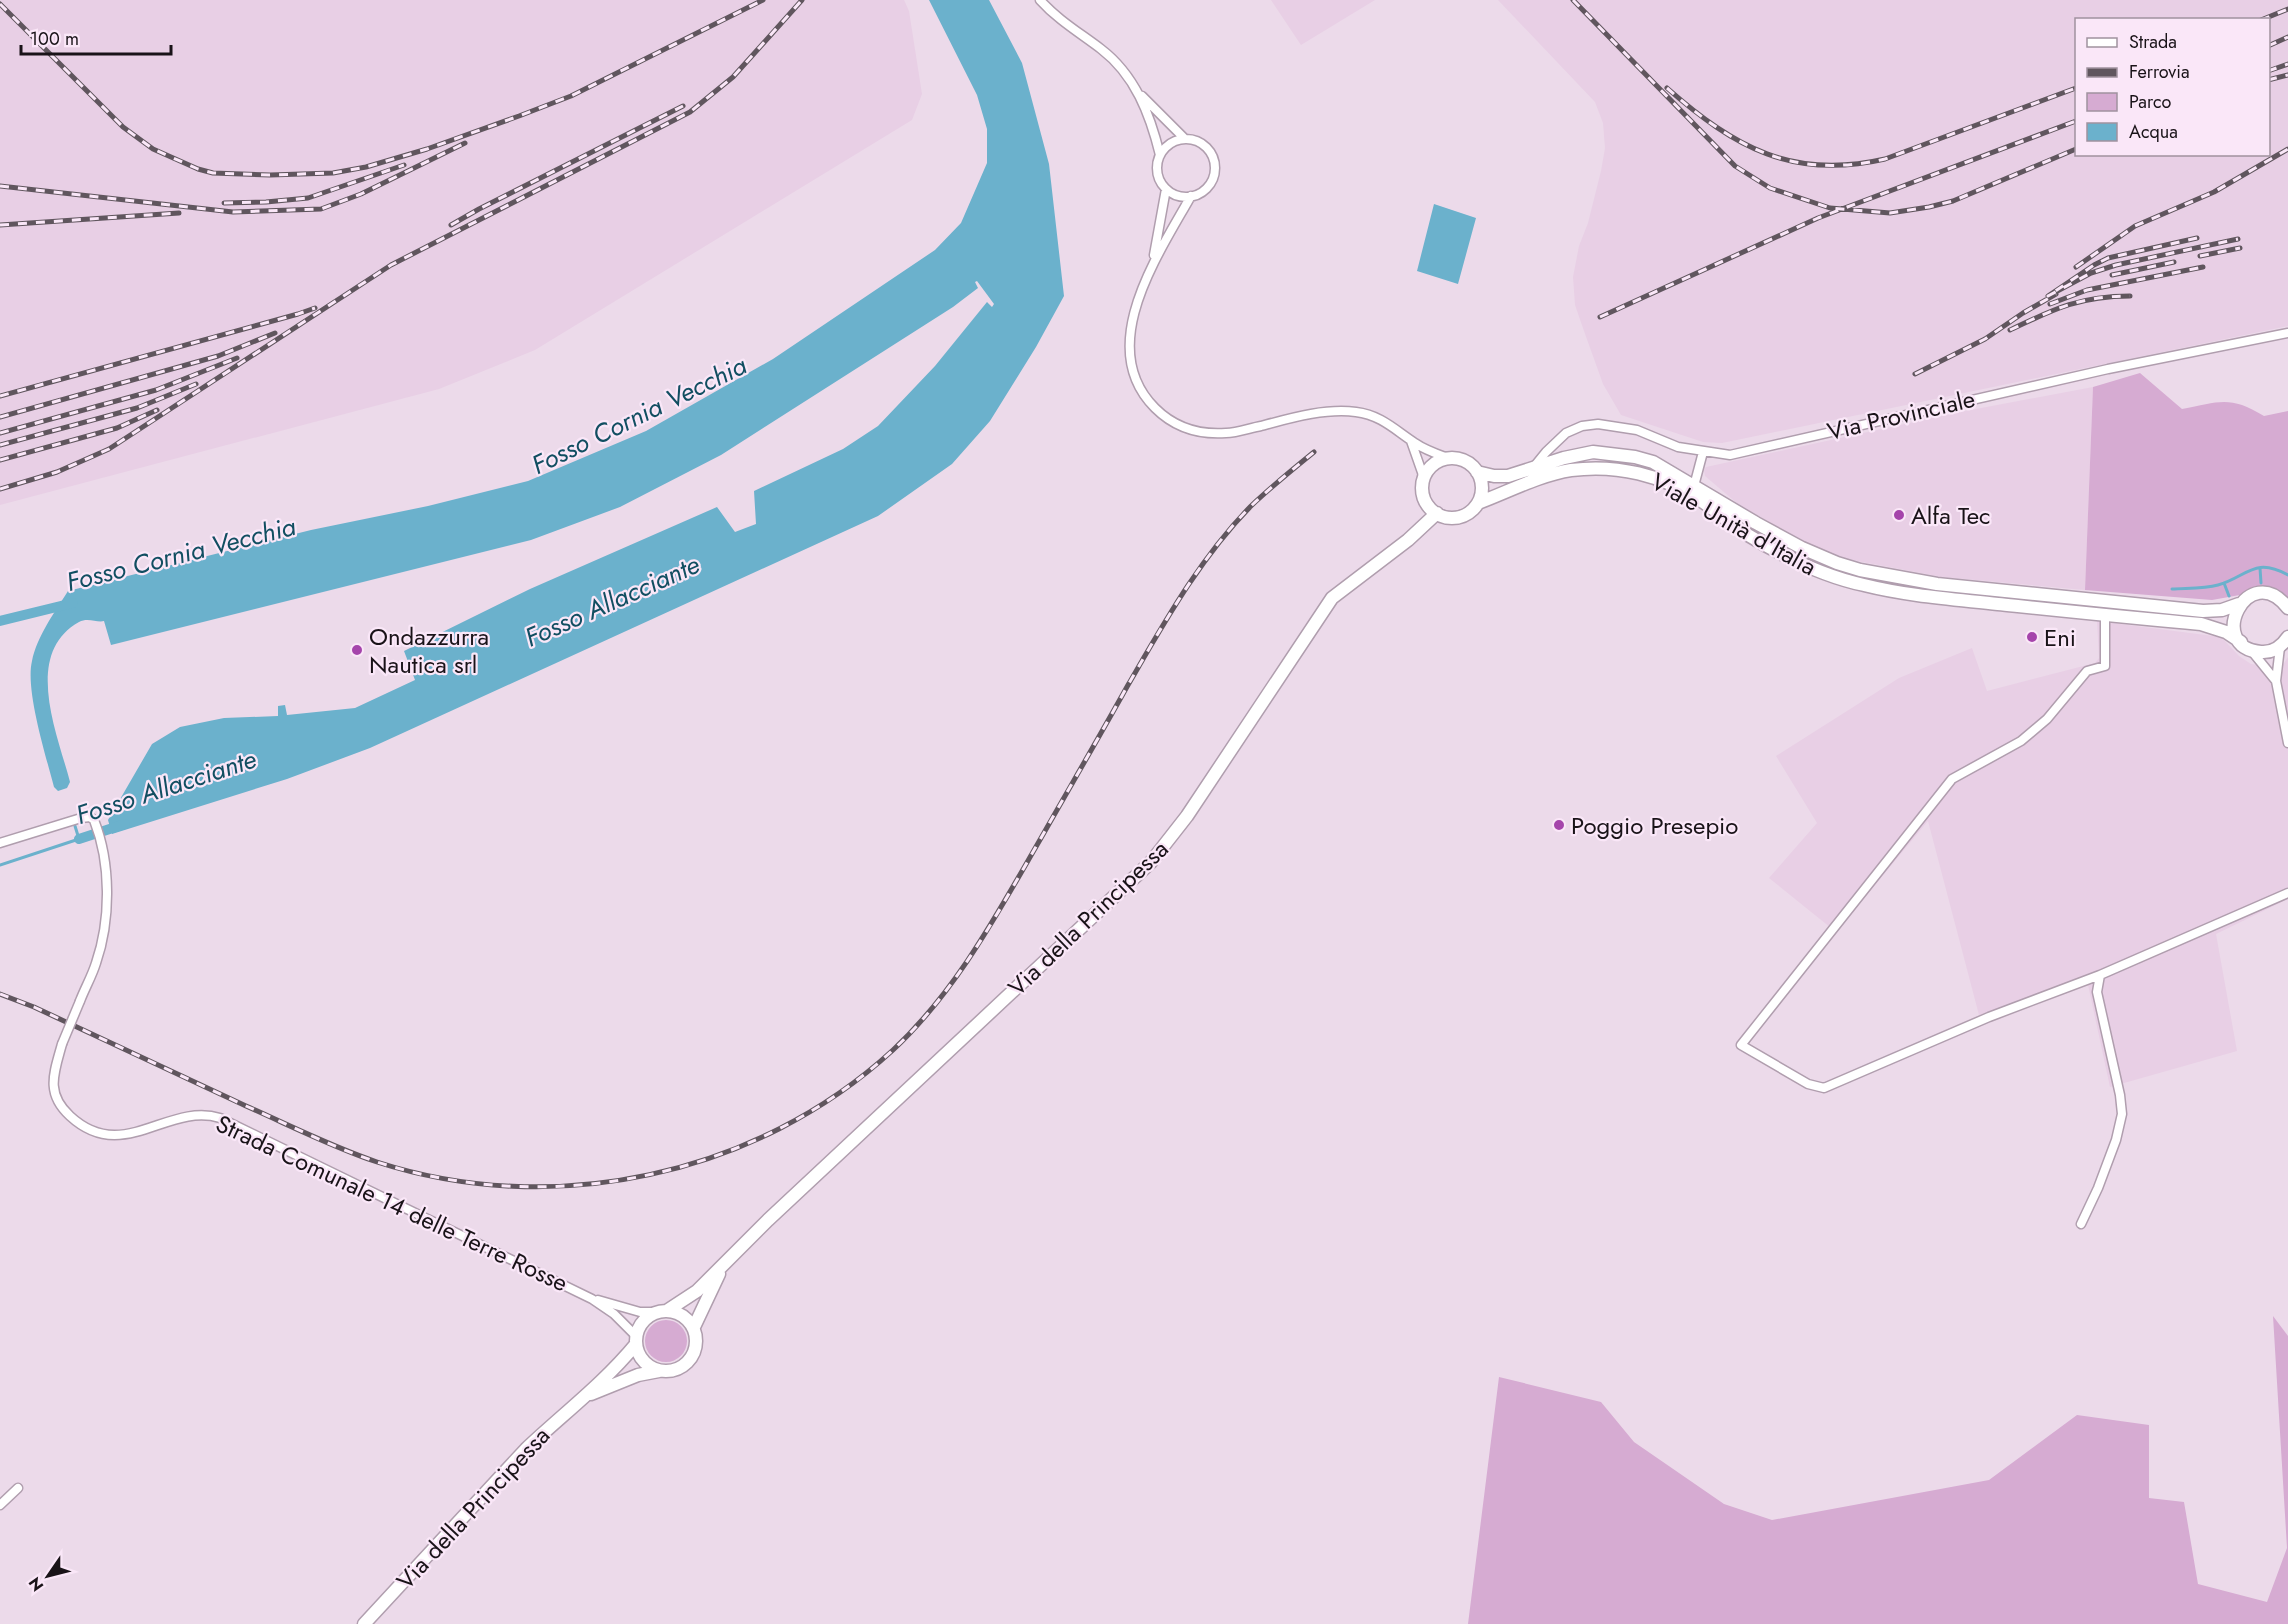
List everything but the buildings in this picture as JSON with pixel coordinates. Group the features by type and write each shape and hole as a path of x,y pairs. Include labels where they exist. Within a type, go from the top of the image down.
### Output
{"main road":[{"name":"Viale Unità d'Italia","path":"1477,472 1508,476 1579,454 1593,452 1618,454 1653,462 1802,548 1837,563 1881,575 1937,584 2203,611 2222,610 2239,604 2247,597 2256,594 2275,596 2286,604"},
{"path":"1448,458 1461,459 1477,472 1482,491 1478,503 1468,513 1456,518 1437,513 1424,498 1424,478 1436,463 1448,458"},
{"name":"Viale Unità d'Italia","path":"1478,503 1551,474 1573,470 1616,468 1639,472 1680,489 1759,541 1802,564 1835,578 1923,596 2210,626 2226,632 2245,645"},
{"name":"Via della Principessa","path":"364,1624 526,1449 554,1422 587,1396 618,1365 636,1340 640,1326 646,1318 697,1291 845,1147 1150,862 1187,816 1332,598 1348,583 1408,540 1437,513"},
{"path":"2239,604 2233,623 2235,633 2245,645 2265,652 2285,642"},
{"name":"Via della Principessa","path":"587,1396 638,1375 677,1370 691,1360 697,1343 694,1328 723,1264"},
{"path":"662,1311 683,1315 694,1328"},
{"path":"636,1340 644,1361 659,1371"}],"street":[{"path":"1040,0 1065,25 1101,49 1125,71 1138,91 1154,130 1160,155 1157,172 1159,180 1166,189 1179,196 1191,196 1203,191 1209,185 1215,169 1210,152 1197,141 1185,139 1172,142 1160,155"},
{"path":"1138,91 1185,139"},
{"path":"1166,189 1152,264 1133,319 1129,339 1131,360 1138,382 1148,401 1162,415 1180,426 1197,432 1228,433 1295,417 1353,411 1384,421 1426,450 1448,458"},
{"path":"1152,264 1191,196"},
{"name":"Via Provinciale","path":"1533,468 1566,433 1582,426 1598,423 1637,430 1678,447 1730,455 2108,369 2288,333"},
{"path":"1411,440 1424,478"},
{"path":"1694,486 1704,452"},
{"path":"2105,615 2105,666 2087,672 2047,719 2021,741 1952,779 1741,1045 1808,1084 1824,1088 2000,1013 2100,975 2288,893"},
{"path":"2285,642 2276,681 2288,743"},
{"path":"2245,645 2276,681"},
{"name":"Strada Comunale 14 delle Terre Rosse","path":"0,843 90,817 95,823 104,849 105,921 96,963 62,1044 54,1072 52,1089 65,1112 90,1130 122,1136 197,1115 220,1119 592,1299 614,1314 636,1340"},
{"path":"2081,1224 2113,1150 2122,1114 2120,1095 2097,992 2100,975"},
{"name":"Strada Comunale 14 delle Terre Rosse","path":"592,1299 640,1312 662,1311"},
{"path":"0,1505 18,1488"}],"shaded area":[{"path":"0,0 904,0 909,11 922,94 912,120 535,350 439,389 0,505"},
{"path":"1271,0 1375,0 1301,45"},
{"path":"1498,0 2288,0 2288,326 1722,443 1703,442 1621,415 1603,384 1575,305 1573,277 1579,246 1588,223 1601,171 1605,148 1603,123 1595,102"},
{"path":"2093,387 2085,590 1942,577 1836,557 1738,504 1705,476 1706,467 1960,412"},
{"path":"2097,621 2221,637 2239,656 2251,664 2281,668 2288,657 2288,899 2216,934 2237,1051 2110,1087 2087,980 1979,1015 1928,821 1836,932 1769,878 1817,823 1776,756 1899,678 1972,648 1987,691 2095,663 2099,658"}],"green space":[{"path":"2140,373 2182,409 2224,402 2242,405 2264,416 2288,411 2288,598 2276,592 2262,591 2212,600 2085,590 2093,387"},
{"path":"2273,1316 2288,1336 2288,1624 1468,1624 1499,1377 1601,1402 1634,1442 1724,1504 1772,1520 1989,1480 2077,1415 2149,1425 2149,1498 2184,1502 2198,1584 2267,1602 2287,1548"},
{"path":"666,1320 681,1326 687,1341 681,1356 666,1362 651,1356 645,1341 651,1326"}],"water":[{"path":"929,0 989,0 1022,63 1049,164 1064,296 1036,347 990,421 952,464 878,516 370,748 287,779 112,834 108,820 152,744 180,727 224,718 278,716 278,706 285,705 287,715 355,708 415,680 404,651 530,589 717,507 735,532 756,524 754,491 843,449 878,426 935,366 987,302 992,307 994,304 977,281 975,282 978,288 953,307 721,455 620,507 531,540 111,645 104,621 79,622 62,636 52,654 48,674 53,719 70,782 67,788 58,791 54,787 37,723 31,689 31,673 38,642 68,591 311,530 428,506 528,481 646,431 773,359 935,250 961,223 987,163 987,129 977,95"},
{"path":"1434,204 1476,218 1458,284 1417,271"}],"waterway":[{"path":"2172,589 2218,585 2251,570 2267,567 2288,575"},
{"path":"2260,568 2261,583"},
{"path":"2224,583 2229,596"},
{"name":"Fosso Cornia Vecchia","path":"0,621 73,603"},
{"name":"Fosso Allacciante","path":"79,839 125,824"},
{"name":"Fosso Allacciante","path":"0,865 79,839 75,826"}],"railway":[{"path":"0,4 123,127 153,149 198,169 213,173 270,175 333,173 366,167 427,149 571,96 763,0"},
{"path":"0,489 57,472 109,449 391,265 690,112 733,77 802,0"},
{"path":"1573,0 1735,166 1770,188 1830,208 1890,213 1929,207 1953,201 2075,149"},
{"path":"2266,18 2288,9"},
{"path":"2270,45 2288,37"},
{"path":"2270,70 2288,64"},
{"path":"2270,80 2288,75"},
{"path":"1667,88 1692,109 1742,142 1767,154 1794,162 1822,165 1852,164 1885,159 2075,88"},
{"path":"451,225 683,106"},
{"path":"1600,317 1818,218 2075,121"},
{"path":"0,186 233,212 321,209 361,194 465,143"},
{"path":"2076,267 2135,226 2214,192 2288,149"},
{"path":"224,203 308,198 404,165"},
{"path":"0,225 179,213"},
{"path":"2197,238 2108,258 2048,296 2091,273 2116,265 2238,239"},
{"path":"2200,256 2240,248"},
{"path":"2112,275 2174,262"},
{"path":"2050,304 2087,290 2203,267"},
{"path":"1915,374 1985,339 2056,294"},
{"path":"2010,330 2082,301 2130,296"},
{"path":"0,396 315,308"},
{"path":"0,417 218,356 275,333"},
{"path":"0,433 156,390 237,358"},
{"path":"0,445 137,408 196,384"},
{"path":"0,460 117,428 157,410"},
{"path":"0,994 34,1007 344,1150 377,1162 444,1179 513,1186 581,1185 650,1175 716,1156 779,1129 839,1093 893,1050 936,1004 989,927 1155,638 1199,569 1251,506 1314,452"}],"place":[{"name":"Alfa Tec","path":"1899,515"},
{"name":"Eni","path":"2032,637"},
{"name":"Ondazzurra Nautica srl","path":"357,650"},
{"name":"Poggio Presepio","path":"1559,825"}]}
